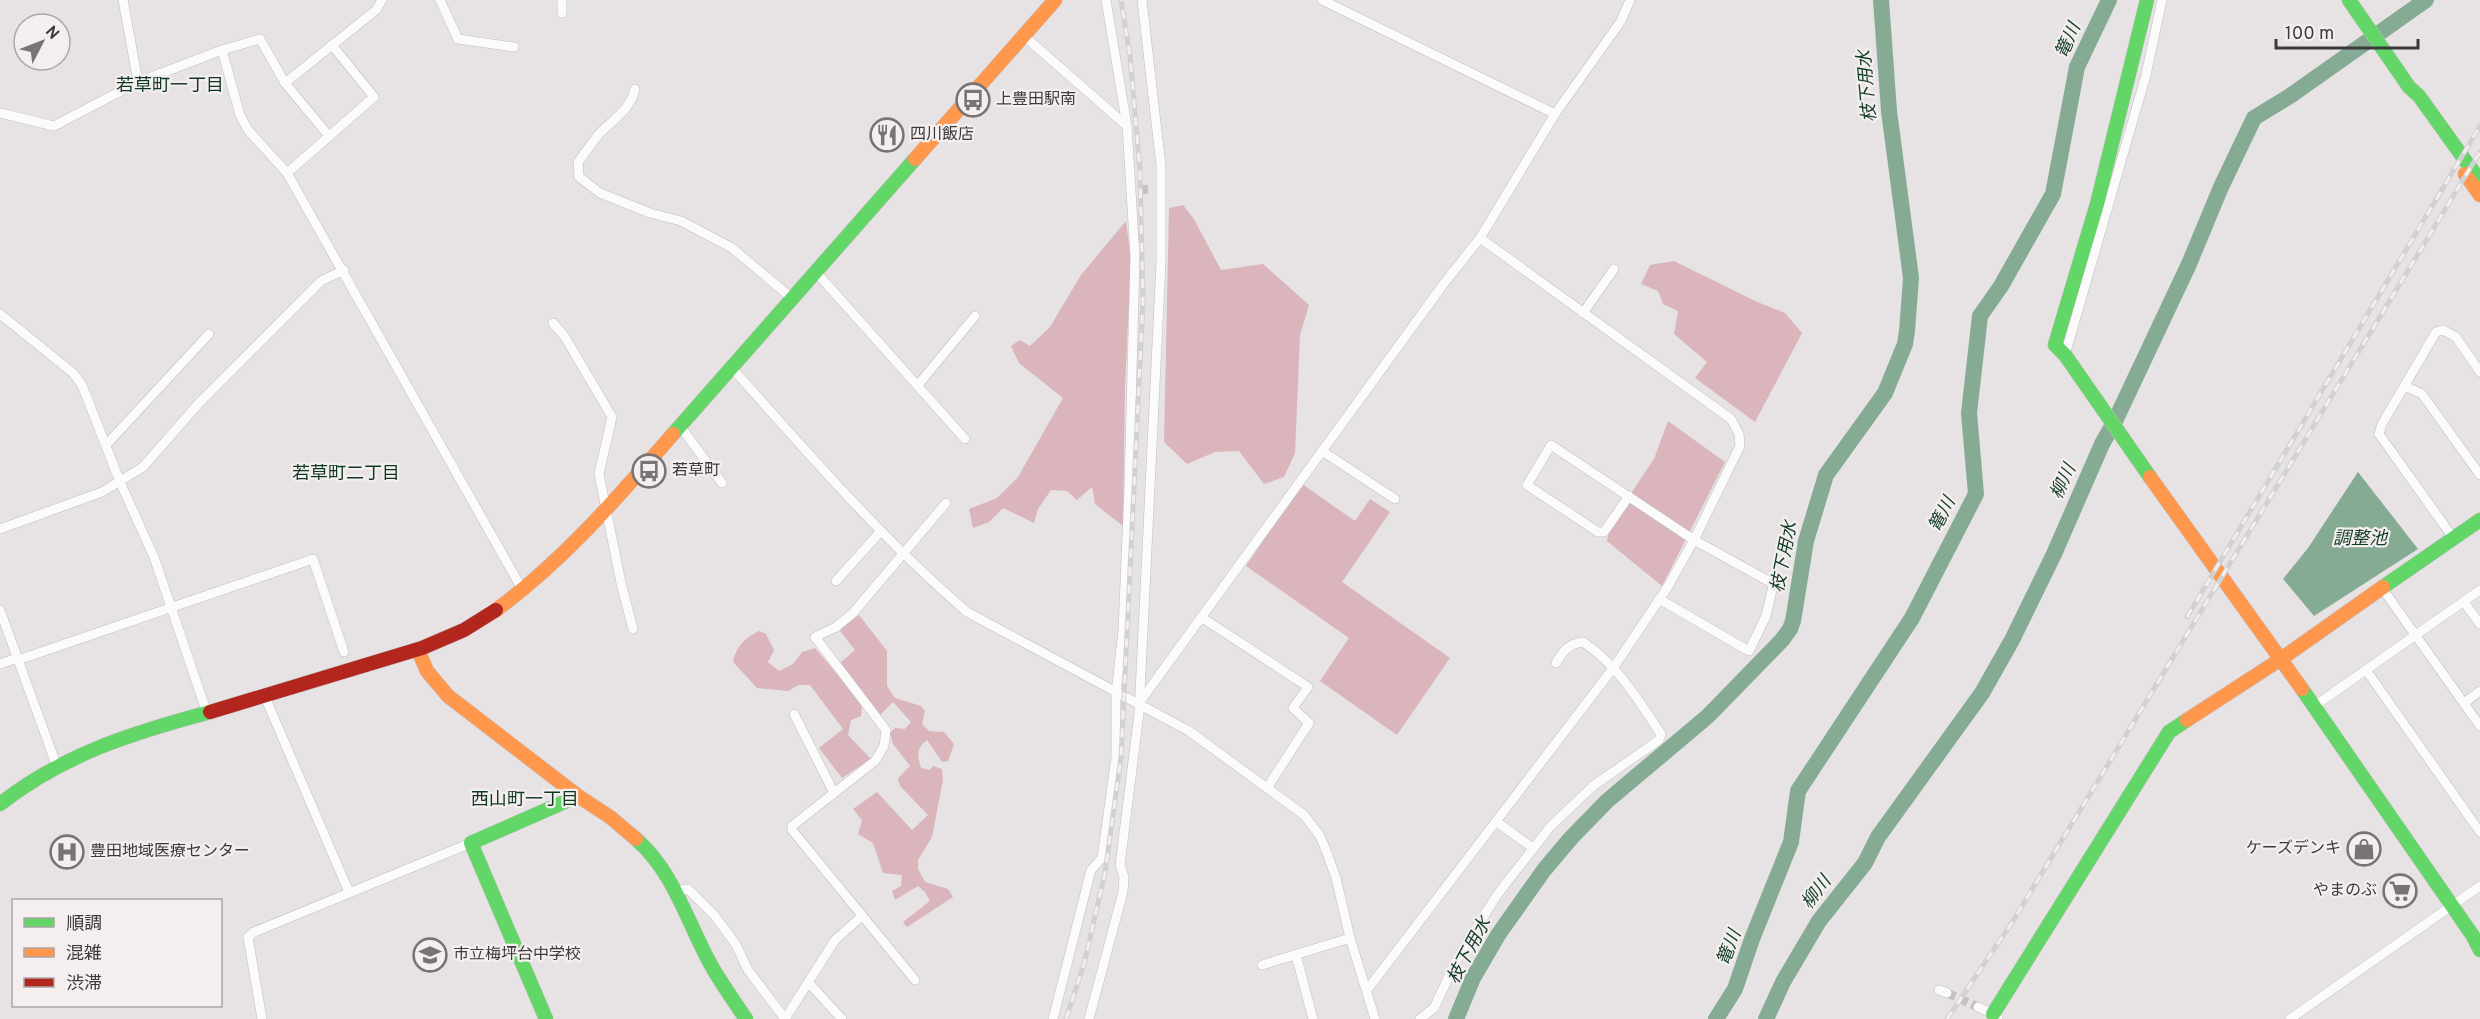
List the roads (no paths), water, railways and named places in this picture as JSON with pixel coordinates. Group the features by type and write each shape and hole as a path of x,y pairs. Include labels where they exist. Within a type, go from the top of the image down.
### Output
{"street":[{"path":"123,0 138,82"},
{"path":"285,82 376,10 382,0"},
{"path":"440,0 458,39 514,47"},
{"path":"562,0 562,13"},
{"path":"0,804 56,764 77,754 121,738 418,650 477,623 522,590 548,569 607,508 1055,0"},
{"path":"1053,1019 1091,870 1102,858 1116,757 1116,694 1123,630 1129,488 1135,190 1106,0"},
{"path":"1089,1019 1123,892 1124,877 1120,865 1138,703 1161,262 1156,189 1161,166 1142,0"},
{"path":"1322,0 1555,114"},
{"path":"1138,703 1480,238 1555,114 1621,21 1630,0"},
{"path":"2147,0 2097,204 2055,345 2065,355 2108,414 2225,584 2282,659 2313,707 2453,906 2480,950"},
{"path":"2065,355 2140,96 2162,0"},
{"path":"2349,0 2409,87 2419,96 2480,181"},
{"path":"1024,36 1127,126"},
{"path":"0,113 54,126 138,82 222,50 260,39 285,82 329,136"},
{"path":"287,174 374,97 332,45"},
{"path":"222,50 240,115 248,130 287,174 344,270 522,590"},
{"path":"2409,87 2413,99 2480,195"},
{"path":"635,89 633,100 623,113 600,134 578,162 579,177 600,193 650,213 681,221 732,248 793,299"},
{"path":"1367,990 1614,667 1659,599 1694,540 1740,446 1736,426 1731,419 1480,238"},
{"path":"1583,313 1614,269"},
{"path":"0,529 102,492 143,467 199,403 321,281 344,270"},
{"path":"816,272 965,439"},
{"path":"0,314 73,373 82,385 120,482 154,556 207,713"},
{"path":"918,385 975,316"},
{"path":"554,323 612,417 599,474 619,575 633,629"},
{"path":"2452,539 2379,434 2382,424 2436,332 2443,330 2456,337 2480,372"},
{"path":"106,445 209,334"},
{"path":"732,368 838,487 943,591 977,619 1189,731 1299,810 1320,836 1336,878 1350,938 1375,1019"},
{"path":"2405,386 2422,394 2480,476"},
{"path":"680,426 722,483"},
{"path":"1629,496 1604,532 1599,532 1527,485 1551,445 1629,496 1694,540 1772,583 1773,586 1766,616 1749,651 1659,599"},
{"path":"1322,451 1395,498"},
{"path":"915,980 792,830 792,826 875,760 884,746 886,730 815,637 836,627 853,613 946,503"},
{"path":"1978,1007 1995,1016 2169,732 2282,659 2480,520"},
{"path":"836,581 881,531"},
{"path":"0,664 313,559 344,652"},
{"path":"2382,588 2480,726"},
{"path":"2313,707 2480,590"},
{"path":"2464,602 2480,624"},
{"path":"0,610 56,764"},
{"path":"1201,617 1308,687 1293,708 1309,723 1267,788"},
{"path":"1420,1019 1434,1008 1470,938 1497,895 1550,827 1579,799 1659,740 1661,734 1614,667 1583,642 1572,644 1556,663"},
{"path":"418,650 427,671 448,696 642,843 676,891 711,965 746,1019"},
{"path":"2366,670 2480,832"},
{"path":"2464,703 2480,691"},
{"path":"265,697 349,892"},
{"path":"794,714 834,793"},
{"path":"262,1019 248,937 254,932 579,796"},
{"path":"1497,822 1533,848"},
{"path":"471,843 546,1019"},
{"path":"2290,1019 2480,886"},
{"path":"676,891 688,889 714,915 735,943 748,970 785,1019 835,940 862,916"},
{"path":"1262,965 1350,938"},
{"path":"1296,955 1313,1019"},
{"path":"808,982 842,1019"}],"water":[{"name":"調整池","path":"2358,472 2418,549 2314,616 2283,579 2308,548"}],"waterway":[{"name":"枝下用水","path":"1456,1019 1473,978 1498,935 1544,870 1571,838 1607,801 1708,716 1790,629 1806,541 1826,475 1885,393 1905,344 1907,331 1911,278 1889,111 1881,0"},
{"name":"篭川","path":"1716,1019 1735,989 1752,939 1791,842 1798,791 1912,618 1976,494 1969,413 1980,316 2001,286 2053,194 2077,67 2109,0"},
{"name":"柳川","path":"1766,1019 1783,982 1819,921 1865,863 1878,837 1982,693 2012,640 2054,554 2102,444 2189,264 2221,187 2254,118 2290,96 2426,0"}],"tunnel":[{"path":"1139,190 1151,189"},
{"path":"1947,993 1978,1007"}],"railway":[{"path":"1066,1019 1084,964 1105,873 1121,757 1143,301 1140,171 1130,56 1121,0"},
{"path":"2187,617 2480,126"},
{"path":"1947,1019 2011,924 2480,152"}],"place":[{"name":"上豊田駅南","path":"973,100"},
{"name":"四川飯店","path":"887,135"},
{"name":"若草町","path":"649,471"},
{"name":"ケーズデンキ","path":"2364,849"},
{"name":"豊田地域医療センター","path":"67,852"},
{"name":"やまのぶ","path":"2400,891"},
{"name":"市立梅坪台中学校","path":"430,955"}],"district":[{"name":"若草町一丁目","path":"170,86"},
{"name":"若草町二丁目","path":"346,474"},
{"name":"西山町一丁目","path":"525,800"}]}
